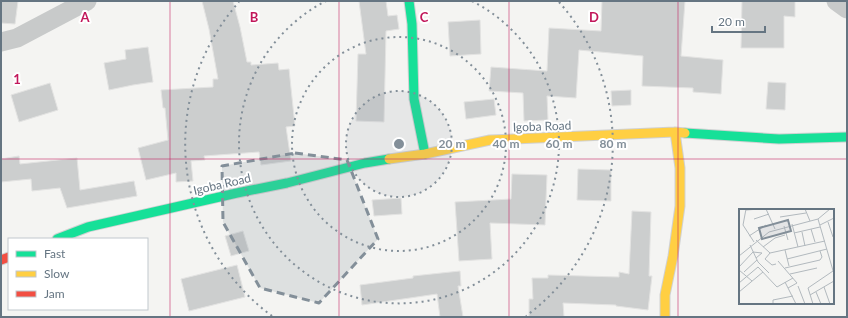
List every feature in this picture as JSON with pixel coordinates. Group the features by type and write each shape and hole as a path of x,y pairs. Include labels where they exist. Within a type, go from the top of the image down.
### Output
{"street":[{"path":"1,42 17,38 88,1"},
{"path":"409,1 412,24 414,99 425,154"},
{"path":"836,1 847,9"},
{"path":"665,317 665,295 673,256 680,206 680,168 675,132"},
{"name":"Igoba Road","path":"60,238 88,227 286,183 365,163 425,154 490,140 675,132 779,139 847,137"}],"highlighted area":[{"path":"295,153 347,160 378,239 319,303 260,288 223,222 222,166"}],"building":[{"path":"1,1 18,1 15,24 1,23"},
{"path":"202,1 233,1 247,62 251,62 251,65 278,63 279,70 289,69 295,126 286,127 291,161 261,165 259,152 204,156 205,160 191,161 193,181 176,182 176,173 146,180 138,148 168,140 165,108 163,108 161,90 213,87 213,79 218,79 209,29"},
{"path":"359,1 386,1 388,16 397,15 399,29 386,31 384,122 356,121 358,54 366,54"},
{"path":"602,1 685,1 681,56 723,60 721,94 693,92 693,88 642,86 643,56 579,50 576,98 547,96 548,120 524,121 523,93 489,91 491,67 547,71 549,28 601,31"},
{"path":"742,1 795,1 795,17 784,16 784,48 741,48"},
{"path":"480,20 481,54 450,56 448,22"},
{"path":"148,47 153,82 109,90 104,63 126,59 125,50"},
{"path":"768,82 786,83 785,110 766,109"},
{"path":"50,83 58,110 19,122 11,95"},
{"path":"631,90 631,105 612,106 611,91"},
{"path":"494,99 496,115 466,119 464,102"},
{"path":"19,156 20,164 77,158 80,190 134,181 137,196 67,208 60,188 32,191 31,179 1,182 1,159"},
{"path":"578,169 611,170 611,201 577,200"},
{"path":"512,174 547,175 545,225 490,223 492,259 459,261 455,202 511,199"},
{"path":"401,198 402,214 374,216 372,200"},
{"path":"632,211 651,212 649,276 652,276 648,310 616,305 563,303 564,317 529,317 529,299 533,299 532,278 548,278 548,275 619,277 619,272 629,274"},
{"path":"243,231 249,251 231,256 225,236"},
{"path":"237,265 245,297 189,311 181,279"},
{"path":"460,271 461,286 458,286 463,317 440,317 437,294 362,305 360,285 413,278 413,276"}],"traffic: fast":[{"path":"409,1 412,24 414,99 425,154"},
{"path":"685,133 779,139 847,137"},
{"path":"60,238 88,227 287,183 365,163 389,159"}],"traffic: slow":[{"path":"389,159 425,154 490,140 675,132 685,133"},
{"path":"665,317 665,295 673,256 680,206 680,168 675,132"}],"traffic: jam":[{"path":"1,260 8,257"}]}
